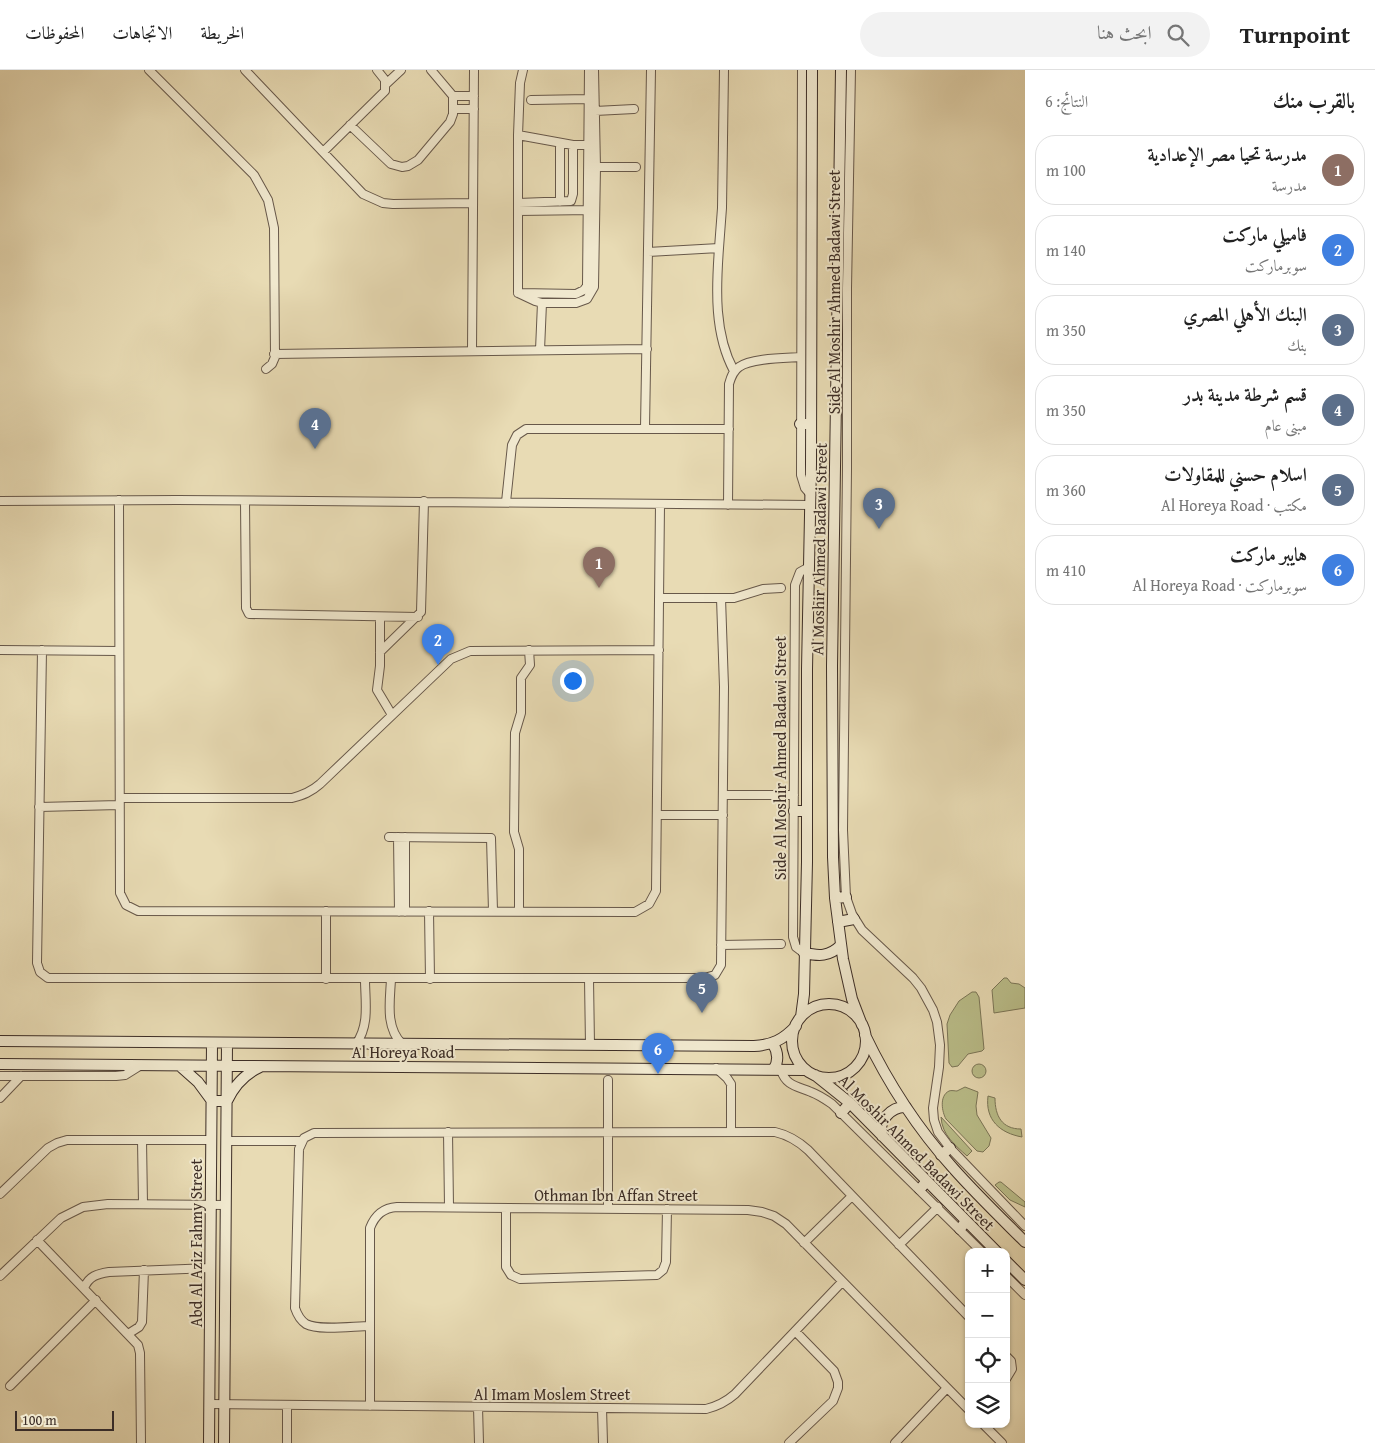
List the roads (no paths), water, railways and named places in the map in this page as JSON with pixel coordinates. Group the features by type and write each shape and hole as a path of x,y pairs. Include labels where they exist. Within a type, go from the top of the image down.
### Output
{"street":[{"path":"150,70 254,175 268,200 274,228 274,354 272,364 266,369"},
{"path":"245,70 363,194 383,203 394,204 472,203"},
{"path":"323,152 385,91 384,77 377,70"},
{"path":"386,84 401,70"},
{"path":"350,125 391,164 408,166 418,160 452,118 453,96 431,70"},
{"path":"472,350 474,70"},
{"path":"518,293 518,135 520,83 523,70"},
{"path":"518,293 576,294 584,290 591,283 596,209 596,167 592,145 589,70"},
{"path":"518,293 542,303 576,303 587,300 593,292 587,210 595,111 594,70"},
{"path":"645,428 651,70"},
{"path":"724,70 722,208 716,288 718,313 725,350 734,371"},
{"path":"0,501 424,501 728,505 811,500 801,480 802,70"},
{"name":"Al Moshir Ahmed Badawi Street","path":"798,1022 804,994 807,811 811,500 812,70"},
{"name":"Al Moshir Ahmed Badawi Street","path":"841,70 842,288 832,666 833,857 840,898 838,922 848,986 862,1025"},
{"name":"Side Al Moshir Ahmed Badawi Street","path":"842,288 851,70"},
{"path":"453,96 474,96"},
{"path":"531,100 589,99"},
{"path":"453,110 474,109"},
{"path":"595,111 634,109"},
{"path":"518,135 573,145 592,145"},
{"path":"560,142 560,202"},
{"path":"518,207 571,201 573,145"},
{"path":"596,167 636,167"},
{"path":"518,207 596,209"},
{"path":"648,252 719,248"},
{"path":"576,294 576,303"},
{"path":"540,350 542,303"},
{"path":"274,354 646,349"},
{"path":"728,505 729,384 734,371 746,363 800,357"},
{"path":"800,424 811,424"},
{"path":"506,502 512,445 521,431 531,428 729,428"},
{"path":"120,500 120,893 122,900 131,909 138,911 635,912 649,904 656,891 660,504"},
{"path":"246,501 247,612 252,615 418,617"},
{"path":"380,652 418,617 421,610 424,501"},
{"name":"Side Al Moshir Ahmed Badawi Street","path":"804,953 796,946 793,937 795,585 800,572 809,566"},
{"path":"659,598 740,597 763,589 781,588"},
{"path":"42,650 37,963 44,976 54,979 710,978 715,975 721,965 724,687 720,598"},
{"path":"380,616 380,666 377,690 392,715"},
{"path":"0,650 120,651"},
{"path":"39,807 119,802 292,798 302,796 320,784 451,659 460,654 480,650 658,650"},
{"path":"519,912 519,850 514,832 516,733 521,713 521,678 530,665 529,650"},
{"path":"723,795 794,795"},
{"path":"794,811 807,811"},
{"path":"657,815 723,815"},
{"path":"389,837 491,838 493,911"},
{"path":"401,837 402,912"},
{"path":"840,898 866,935 913,978 933,1010 938,1029 940,1052 933,1114 938,1132 950,1148 1025,1226"},
{"path":"326,912 326,979"},
{"path":"429,912 430,979"},
{"path":"838,922 854,919"},
{"path":"721,945 781,944"},
{"path":"804,953 826,956 834,952 841,945"},
{"path":"589,978 590,1045"},
{"path":"356,1044 365,1028 365,979"},
{"path":"391,979 390,1024 392,1032 402,1044"},
{"path":"798,1022 793,1033 793,1047 798,1060 806,1070 816,1075 832,1078 849,1072 861,1060 866,1035 862,1025 850,1011 834,1004 816,1007 798,1022 779,1041 773,1044 778,1069 791,1084 824,1099 841,1113 938,1207 963,1225 979,1248"},
{"name":"Al Moshir Ahmed Badawi Street","path":"866,1035 880,1065 906,1107 941,1155 963,1180 1025,1242"},
{"name":"Al Horeya Road","path":"0,1041 754,1046 773,1044"},
{"name":"Abd Al Aziz Fahmy Street","path":"209,1443 212,1043"},
{"name":"Abd Al Aziz Fahmy Street","path":"224,1443 227,1043"},
{"name":"Al Horeya Road","path":"0,1064 806,1070"},
{"path":"0,1076 116,1076 134,1071 141,1065"},
{"path":"180,1066 198,1082 212,1101 227,1101 240,1081 250,1072 263,1066"},
{"path":"716,1068 731,1084 730,1132"},
{"path":"731,1084 748,1069"},
{"name":"Al Moshir Ahmed Badawi Street","path":"816,1075 850,1103 927,1181 963,1225 992,1248"},
{"path":"0,1098 21,1076"},
{"path":"608,1080 608,1209"},
{"path":"841,1113 850,1103"},
{"path":"882,1136 880,1129 883,1120 896,1109 906,1107"},
{"path":"448,1132 449,1208"},
{"path":"370,1326 316,1327 306,1323 297,1314 295,1308 299,1149 302,1141 308,1135 314,1133 775,1132 787,1135 798,1141 808,1150 965,1313"},
{"path":"1,1192 48,1148 67,1140 212,1140"},
{"path":"142,1140 143,1204"},
{"path":"226,1141 302,1141"},
{"path":"941,1155 950,1148"},
{"path":"920,1189 927,1181"},
{"path":"804,1243 852,1196"},
{"path":"0,1276 61,1218 83,1207 108,1204 226,1205"},
{"path":"900,1245 938,1207"},
{"name":"Othman Ibn Affan Street","path":"370,1406 370,1228 373,1221 383,1210 390,1208 748,1210 774,1216 786,1224 965,1406"},
{"path":"506,1208 506,1267 511,1275 520,1279 657,1275 663,1270 666,1262 666,1209"},
{"path":"37,1240 138,1345 140,1353 140,1443"},
{"path":"1010,1265 1025,1280"},
{"path":"84,1288 87,1282 96,1274 211,1268"},
{"path":"128,1334 139,1327 144,1316 144,1270"},
{"path":"1010,1280 1025,1295"},
{"name":"Al Imam Moslem Street","path":"210,1404 706,1409 727,1401 735,1394 842,1282"},
{"path":"10,1386 96,1300"},
{"path":"789,1443 833,1401 838,1388 834,1371 795,1331"},
{"path":"1010,1360 1012,1369 1010,1372"},
{"path":"895,1443 947,1388"},
{"path":"287,1406 287,1443"},
{"path":"478,1407 479,1443"},
{"path":"602,1408 603,1443"},
{"path":"987,1428 1002,1443"}],"place":[{"name":"قسم شرطة مدينة بدر","path":"315,449"},
{"name":"البنك الأهلي المصري","path":"879,529"},
{"name":"مدرسة تحيا مصر الإعدادية","path":"599,588"},
{"name":"فاميلي ماركت","path":"438,665"},
{"name":"اسلام حسني للمقاولات","path":"702,1013"},
{"name":"هايبر ماركت","path":"658,1074"}]}
